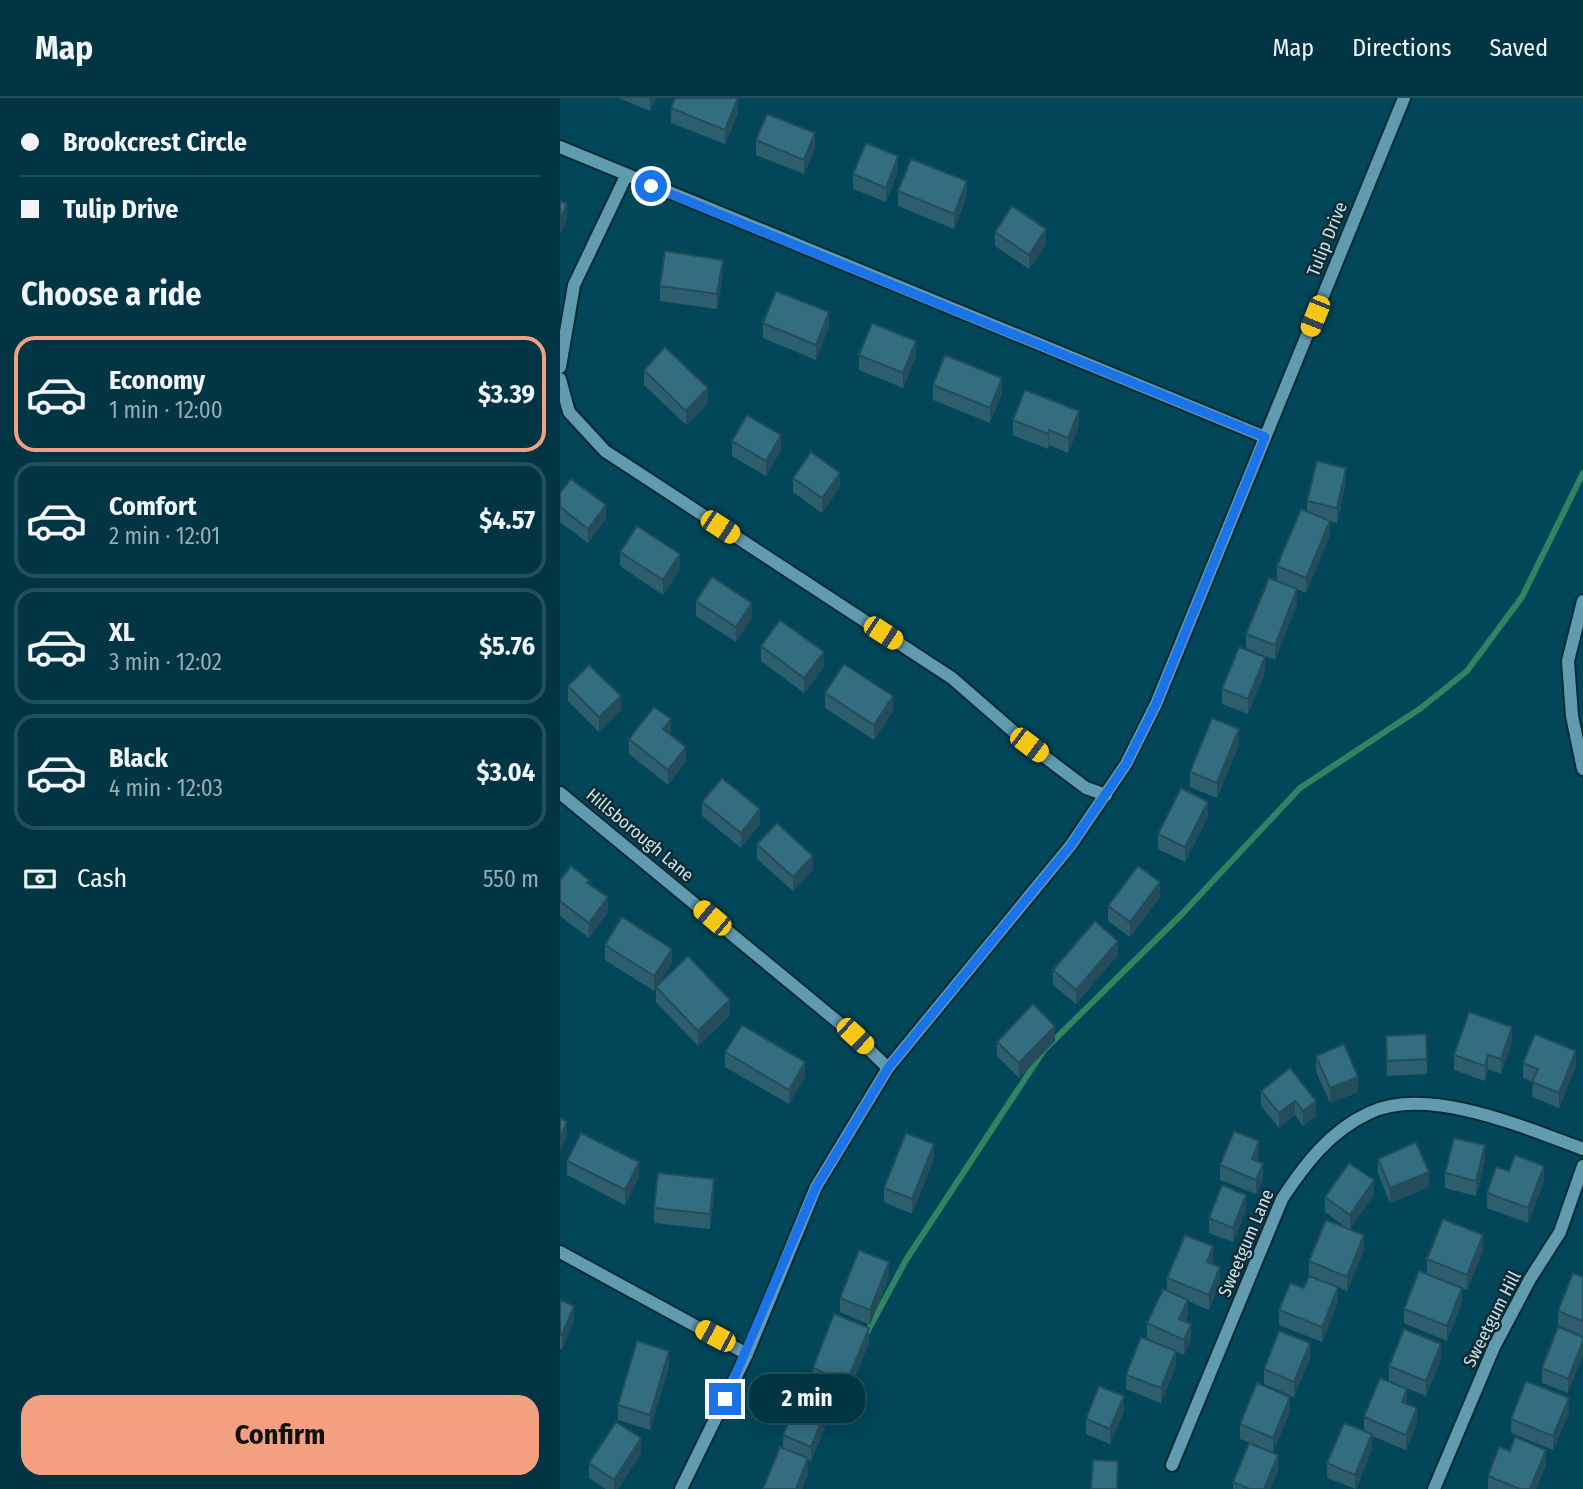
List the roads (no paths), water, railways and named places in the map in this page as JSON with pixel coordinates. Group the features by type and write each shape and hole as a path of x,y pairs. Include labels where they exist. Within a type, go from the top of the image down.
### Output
{"street":[{"name":"Tulip Drive","path":"681,1489 747,1354 816,1187 888,1068 1071,845 1126,764 1156,704 1404,98"},
{"path":"560,147 1265,437"},
{"path":"560,368 574,285 625,176"},
{"path":"560,379 569,412 605,451 952,678 1029,745 1086,788 1106,795"},
{"path":"1583,601 1568,662 1572,716 1583,769"},
{"name":"Hillsborough Lane","path":"560,793 855,1036 888,1068"},
{"name":"Sweetgum Lane","path":"1172,1465 1282,1199 1306,1163 1324,1143 1370,1112 1418,1104 1455,1109 1515,1125 1583,1149"},
{"name":"Sweetgum Hill","path":"1434,1489 1494,1347 1530,1279 1560,1232 1583,1166"},
{"path":"560,1252 747,1354"}],"waterway":[{"path":"865,1336 906,1260 1044,1050 1182,914 1300,788 1421,708 1467,671 1522,597 1583,473"}]}
